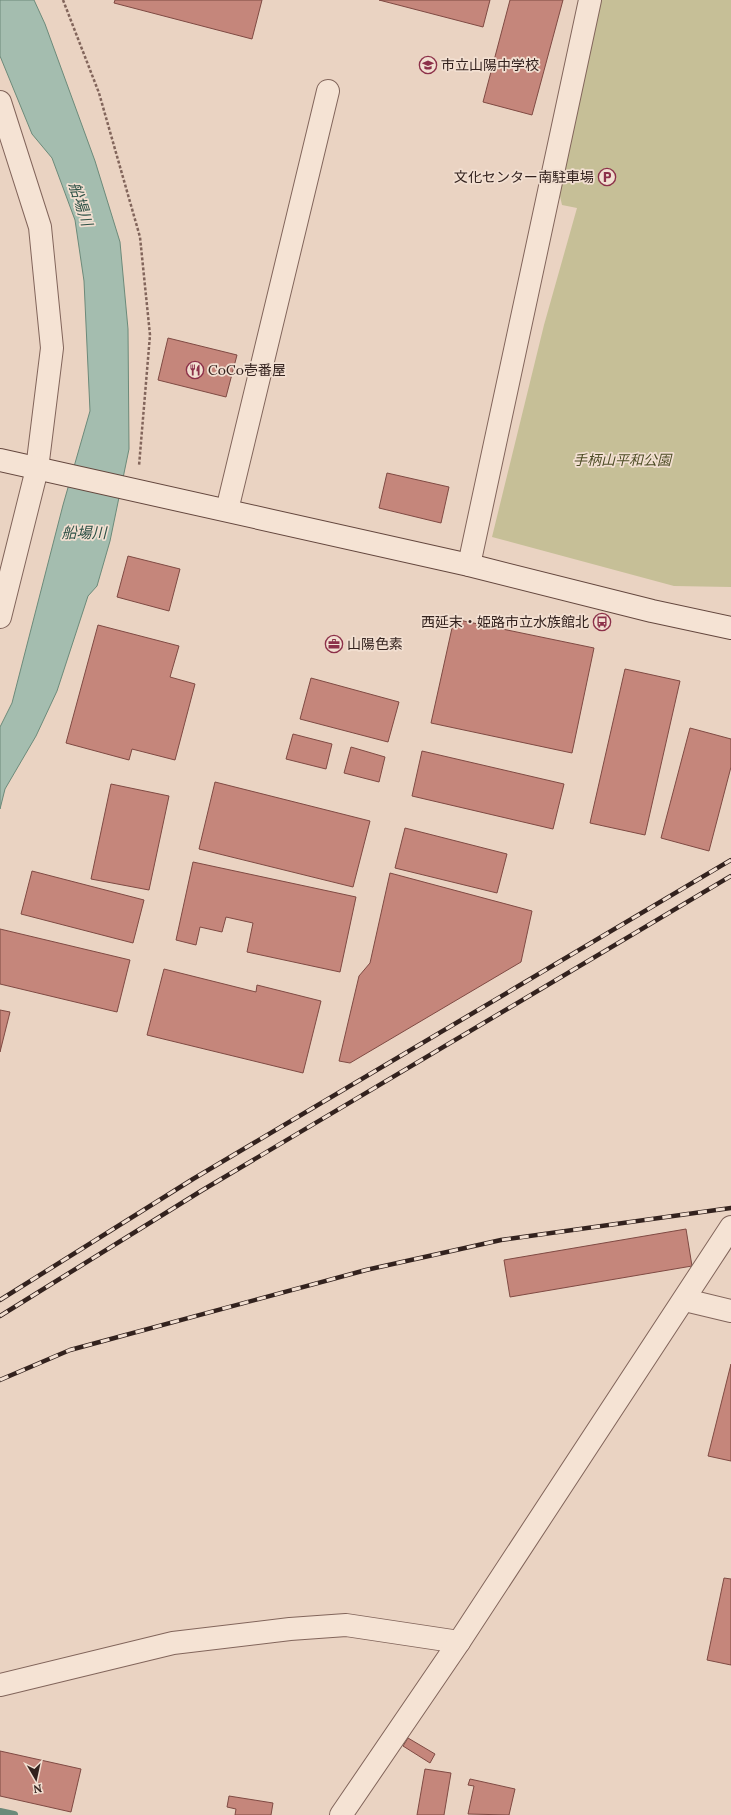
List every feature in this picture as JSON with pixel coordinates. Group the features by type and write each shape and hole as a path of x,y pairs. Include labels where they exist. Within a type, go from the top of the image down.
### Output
{"street":[{"path":"469,565 590,0"},
{"path":"227,510 328,91"},
{"path":"0,102 40,227 52,348 37,469 0,617"},
{"path":"0,460 469,565 644,609 731,628"},
{"path":"342,1815 460,1642 685,1300 731,1227"},
{"path":"685,1300 731,1311"},
{"path":"0,1685 173,1643 290,1629 346,1625 460,1642"}],"path":[{"path":"63,0 99,93 140,237 150,335 137,490"}],"green space":[{"name":"手柄山平和公園","path":"601,0 731,0 731,587 674,586 492,537 544,325 577,208 562,205 559,192"}],"water":[{"name":"船場川","path":"0,0 34,0 45,24 95,161 120,242 128,329 129,449 110,541 97,586 88,596 57,691 36,736 5,789 0,809 0,727 12,703 63,505 90,411 84,281 75,220 52,158 32,134 0,56"}],"building":[{"path":"115,0 262,0 252,39 114,3"},
{"path":"379,0 490,0 483,27"},
{"path":"510,0 563,0 532,115 483,102"},
{"path":"168,338 237,355 226,397 158,380"},
{"path":"387,473 449,487 441,523 379,508"},
{"path":"128,556 180,569 169,611 117,597"},
{"path":"454,619 594,648 572,753 431,723"},
{"path":"98,625 179,646 170,677 195,684 175,760 132,749 129,760 66,743"},
{"path":"625,669 680,681 645,835 590,823"},
{"path":"311,678 399,702 388,742 300,719"},
{"path":"690,728 731,739 731,767 709,851 661,838"},
{"path":"293,734 332,744 326,769 286,759"},
{"path":"351,747 385,757 379,782 344,773"},
{"path":"422,751 564,784 553,829 412,796"},
{"path":"215,782 370,821 353,887 199,849"},
{"path":"111,784 169,796 149,890 91,879"},
{"path":"405,828 507,854 497,893 395,868"},
{"path":"193,862 356,897 340,972 247,952 253,923 226,917 222,932 200,927 196,945 176,940"},
{"path":"32,871 144,900 133,943 21,914"},
{"path":"390,873 532,911 521,962 350,1063 339,1061 359,976 370,963"},
{"path":"0,929 130,960 117,1012 0,984"},
{"path":"164,969 256,992 257,985 321,1001 303,1073 147,1035"},
{"path":"0,1010 10,1012 0,1052"},
{"path":"686,1229 692,1266 510,1297 504,1260"},
{"path":"731,1364 731,1461 708,1456"},
{"path":"724,1578 731,1579 731,1665 707,1660"},
{"path":"408,1738 435,1754 430,1763 403,1746"},
{"path":"0,1751 81,1769 71,1812 0,1796"},
{"path":"425,1769 451,1773 444,1815 417,1815"},
{"path":"470,1779 515,1789 509,1815 468,1814 474,1786 468,1785"},
{"path":"229,1796 273,1803 271,1815 235,1815 236,1809 227,1807"}],"waterway":[{"path":"0,1812 14,1815"}],"railway":[{"path":"0,1300 193,1179 731,860"},
{"path":"0,1316 201,1191 731,876"},
{"path":"0,1380 70,1350 366,1270 501,1240 731,1208"}],"place":[{"name":"市立山陽中学校","path":"428,65"},
{"name":"文化センター南駐車場","path":"607,177"},
{"name":"CoCo壱番屋","path":"195,370"},
{"name":"西延末・姫路市立水族館北","path":"602,622"},
{"name":"山陽色素","path":"334,644"}]}
